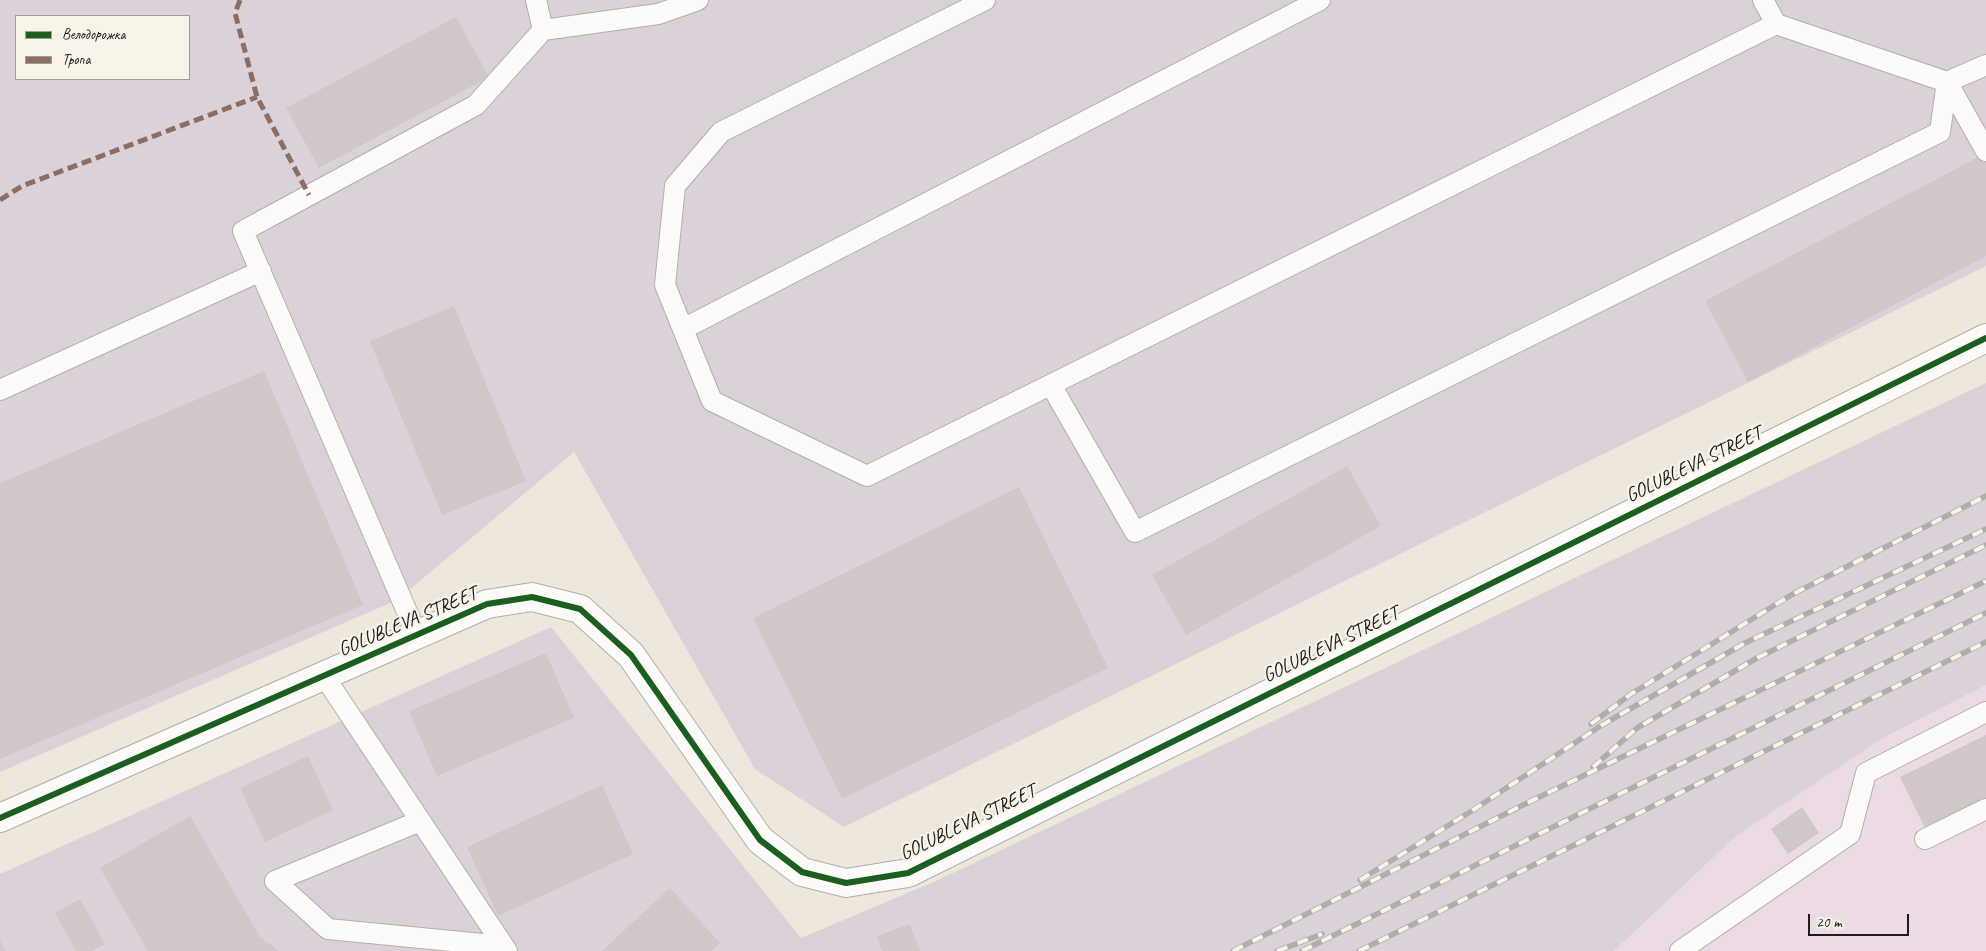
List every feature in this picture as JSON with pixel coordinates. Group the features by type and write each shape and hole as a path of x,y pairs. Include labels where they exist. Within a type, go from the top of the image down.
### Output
{"street":[{"name":"GOLUBLEVA STREET","path":"0,818 487,604 532,597 580,609 631,655 760,840 802,872 846,883 908,873 1986,338"}],"lane":[{"path":"536,0 543,30"},
{"path":"417,635 243,231 476,105 543,30 658,14 698,0"},
{"path":"985,0 721,132 675,186 665,285 712,401 867,476 1776,24"},
{"path":"683,329 1320,0"},
{"path":"1763,0 1776,24 1947,82 1986,151"},
{"path":"1947,82 1986,65"},
{"path":"1051,385 1135,532 1940,132 1947,82"},
{"path":"0,390 261,271"},
{"path":"324,676 505,948"},
{"path":"1680,951 1850,834 1866,772 1986,712"},
{"path":"1925,839 1986,810"},
{"path":"420,820 274,881 328,929 505,948"}],"shaded area":[{"path":"0,0 1986,0 1986,266 844,827 755,769 574,452 397,600 0,772"},
{"path":"1986,383 1986,685 1883,738 1736,836 1614,951 0,951 0,874 551,627 801,938 936,881"},
{"path":"1986,685 1986,951 1614,951 1736,836 1883,738"}],"building":[{"path":"456,17 489,77 319,168 286,108"},
{"path":"1986,153 1986,256 1748,382 1705,301"},
{"path":"454,306 526,481 442,515 370,341"},
{"path":"264,371 363,605 0,759 0,483"},
{"path":"1347,466 1381,526 1186,635 1152,575"},
{"path":"1019,487 1108,668 842,799 753,618"},
{"path":"546,653 574,718 437,776 409,711"},
{"path":"1986,735 1986,801 1926,830 1900,777"},
{"path":"308,756 333,810 265,842 240,788"},
{"path":"602,785 633,854 498,916 467,847"},
{"path":"1802,807 1819,833 1788,854 1771,829"},
{"path":"190,816 260,937 279,951 148,951 100,868"},
{"path":"670,888 720,943 711,951 602,951"},
{"path":"80,899 105,944 92,951 76,951 55,913"},
{"path":"910,924 920,951 882,951 877,936"},
{"path":"0,940 5,951 0,951"}],"railway":[{"path":"1591,724 1631,694 1791,595 1986,496"},
{"path":"1360,880 1470,812 1602,725 1745,643 1986,529"},
{"path":"1593,767 1637,728 1757,658 1986,545"},
{"path":"1233,951 1527,803 1986,581"},
{"path":"1302,951 1986,613"},
{"path":"1359,951 1986,642"},
{"path":"1277,951 1322,934"}],"marked path":[{"path":"240,0 235,13 257,97 309,195"},
{"path":"0,200 22,186 257,97"}],"cycle path":[{"path":"0,818 487,604 532,597 580,609 631,655 760,840 802,872 846,883 908,873 1986,338"}]}
